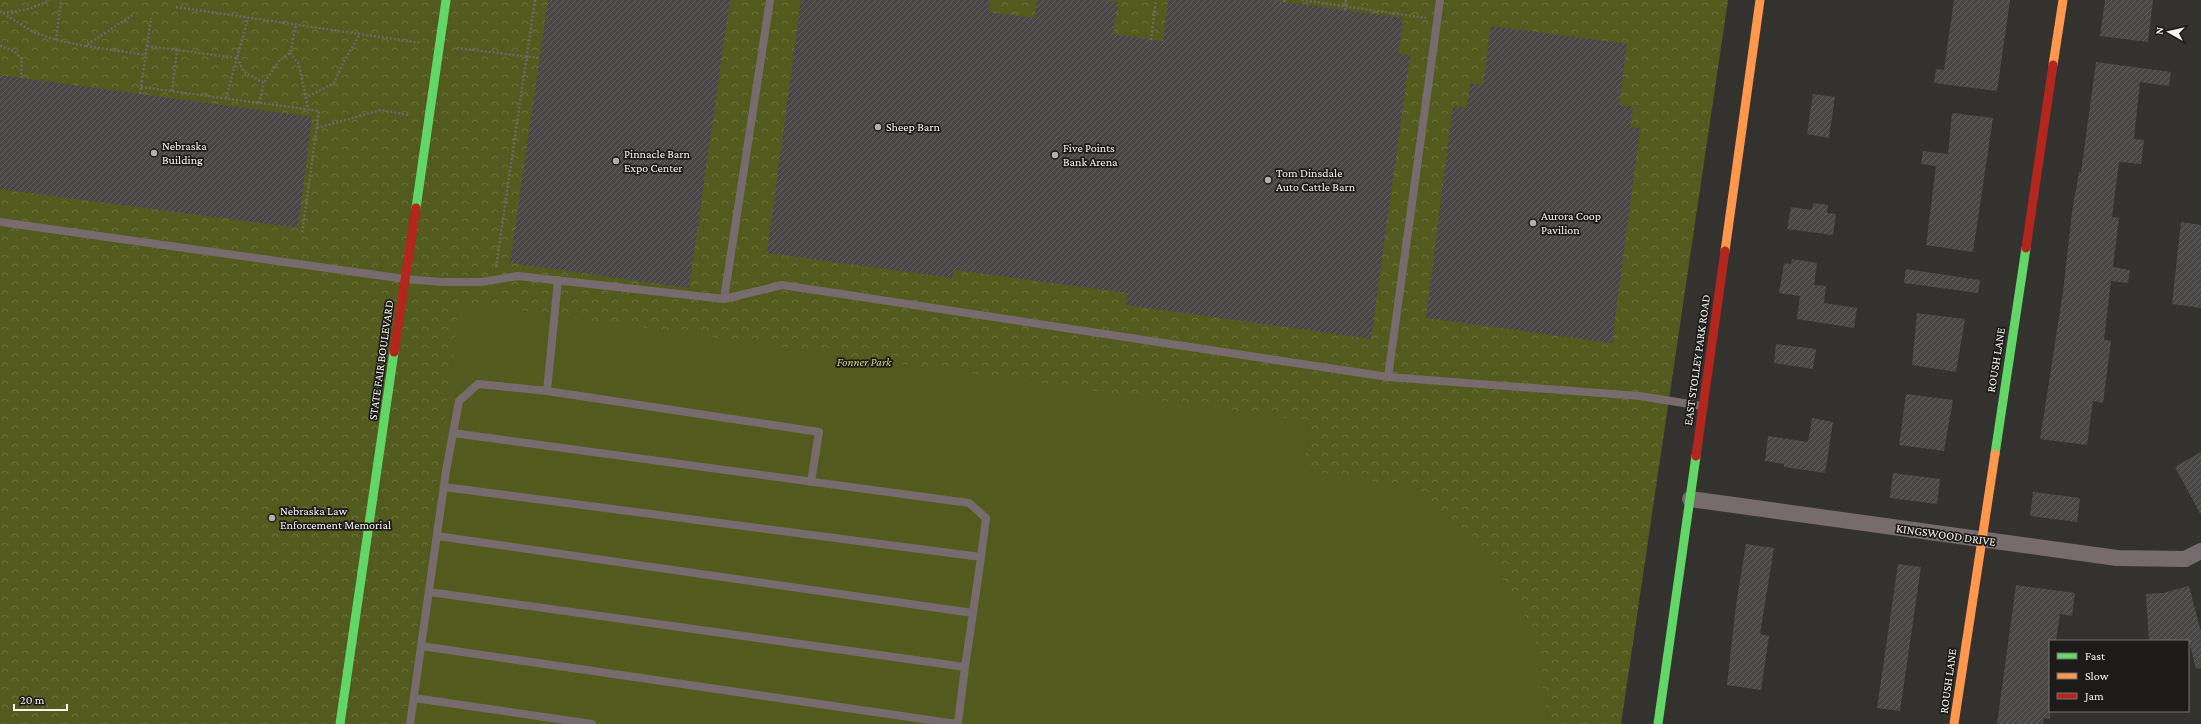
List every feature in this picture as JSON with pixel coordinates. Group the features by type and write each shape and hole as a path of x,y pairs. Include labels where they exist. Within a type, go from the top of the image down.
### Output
{"street":[{"name":"STATE FAIR BOULEVARD","path":"340,724 438,46 446,0"},
{"name":"EAST STOLLEY PARK ROAD","path":"1658,724 1760,0"},
{"name":"ROUSH LANE","path":"1954,724 1980,540 2063,0"},
{"name":"KINGSWOOD DRIVE","path":"1690,499 2117,558 2184,559 2201,551"}],"lane":[{"path":"724,299 770,0"},
{"path":"1388,377 1440,0"},
{"path":"0,222 405,279 441,282 481,282 518,276 724,299 782,285 1388,377 1640,396 1703,406"},
{"path":"547,391 558,280"},
{"path":"410,724 444,486 459,401 478,384 547,391 819,432 811,482"},
{"path":"421,646 957,723 986,518 969,503 453,433"},
{"path":"444,486 980,557"},
{"path":"437,536 973,613"},
{"path":"429,592 965,667"},
{"path":"414,698 592,724"}],"path":[{"path":"2,12 30,9 50,0"},
{"path":"56,40 61,0"},
{"path":"494,280 526,56 536,0"},
{"path":"1151,40 1156,0"},
{"path":"1302,0 1437,19"},
{"path":"1345,10 1346,0"},
{"path":"176,8 438,46 540,58"},
{"path":"2,12 33,32 56,40 146,55"},
{"path":"85,46 134,14"},
{"path":"140,94 151,18"},
{"path":"226,98 248,18"},
{"path":"259,103 264,83 279,61 290,53 296,25"},
{"path":"305,98 334,83 343,63 360,34"},
{"path":"0,46 14,51 22,59 21,78"},
{"path":"147,46 237,58"},
{"path":"172,91 177,50"},
{"path":"290,53 299,64 308,110"},
{"path":"237,58 244,72 264,83"},
{"path":"141,87 319,111 302,234"},
{"path":"317,128 381,110 428,119"}],"green space":[{"name":"Fonner Park","path":"0,0 1728,0 1621,724 0,724"},
{"path":"460,302 1310,421 1304,469 1408,488 1478,540 1533,628 1549,724 405,724"}],"building":[{"name":"Pinnacle Barn Expo Center","path":"548,0 730,0 689,288 510,263"},
{"path":"801,0 990,0 988,12 1035,18 1037,0 1102,0 1118,2 1113,34 1163,41 1168,0 1271,0 1403,18 1398,54 1410,55 1371,339 1126,305 1128,293 954,270 952,278 767,253"},
{"path":"1954,0 2010,0 1997,91 1934,83 1936,69 1944,70"},
{"path":"2105,0 2153,0 2148,42 2100,36"},
{"name":"Aurora Coop Pavilion","path":"1491,26 1627,44 1619,105 1633,107 1630,127 1640,128 1612,343 1426,318 1453,106 1467,108 1470,83 1483,85"},
{"path":"2096,62 2171,72 2169,86 2140,82 2134,139 2144,140 2141,164 2119,162 2112,217 2119,218 2113,267 2130,270 2128,283 2111,281 2104,340 2111,341 2103,403 2093,401 2087,445 2040,439 2063,292 2072,212 2079,172 2081,172"},
{"name":"Nebraska Building","path":"0,75 312,117 298,228 0,189"},
{"path":"1813,94 1835,97 1829,138 1807,134"},
{"path":"1952,113 1993,118 1973,252 1926,245 1936,166 1921,164 1923,151 1948,154"},
{"path":"1813,203 1828,205 1827,213 1836,214 1833,235 1787,229 1791,207 1812,210"},
{"path":"2181,222 2201,225 2201,308 2172,304"},
{"path":"1792,259 1817,263 1814,285 1826,286 1824,303 1857,308 1854,328 1797,319 1800,296 1779,293 1784,263 1791,264"},
{"path":"1906,269 1980,280 1978,293 1904,283"},
{"path":"1917,313 1965,319 1956,372 1912,365"},
{"path":"1776,344 1816,349 1813,369 1774,363"},
{"path":"1906,394 1953,400 1944,451 1899,445"},
{"path":"1812,418 1833,422 1825,473 1784,467 1784,464 1765,461 1768,436 1808,442"},
{"path":"2201,452 2201,515 2175,467"},
{"path":"1893,473 1940,479 1937,504 1890,498"},
{"path":"2033,492 2080,498 2077,522 2030,516"},
{"path":"1746,544 1774,548 1760,634 1769,636 1761,690 1727,685 1736,605"},
{"path":"1898,564 1921,567 1900,711 1877,708"},
{"path":"2016,585 2075,593 2072,616 2060,614 2056,640 2049,640 2050,719 2044,718 2043,724 1997,724"},
{"path":"2189,586 2201,632 2201,668 2196,669 2189,640 2149,640 2146,594 2163,593"}],"traffic: fast":[{"path":"416,208 446,0"},
{"path":"1995,454 2026,248"},
{"path":"340,724 394,352"},
{"path":"1658,724 1696,456"}],"traffic: slow":[{"path":"1725,251 1760,0"},
{"path":"2053,65 2063,0"},
{"path":"1954,724 1995,454"}],"traffic: jam":[{"path":"2026,248 2053,65"},
{"path":"394,352 416,208"},
{"path":"1696,456 1725,251"}],"place":[{"name":"Sheep Barn","path":"878,127"},
{"name":"Nebraska Building","path":"154,153"},
{"name":"Five Points Bank Arena","path":"1055,155"},
{"name":"Pinnacle Barn Expo Center","path":"616,161"},
{"name":"Tom Dinsdale Auto Cattle Barn","path":"1268,180"},
{"name":"Aurora Coop Pavilion","path":"1533,223"},
{"name":"Nebraska Law Enforcement Memorial","path":"272,518"}]}
